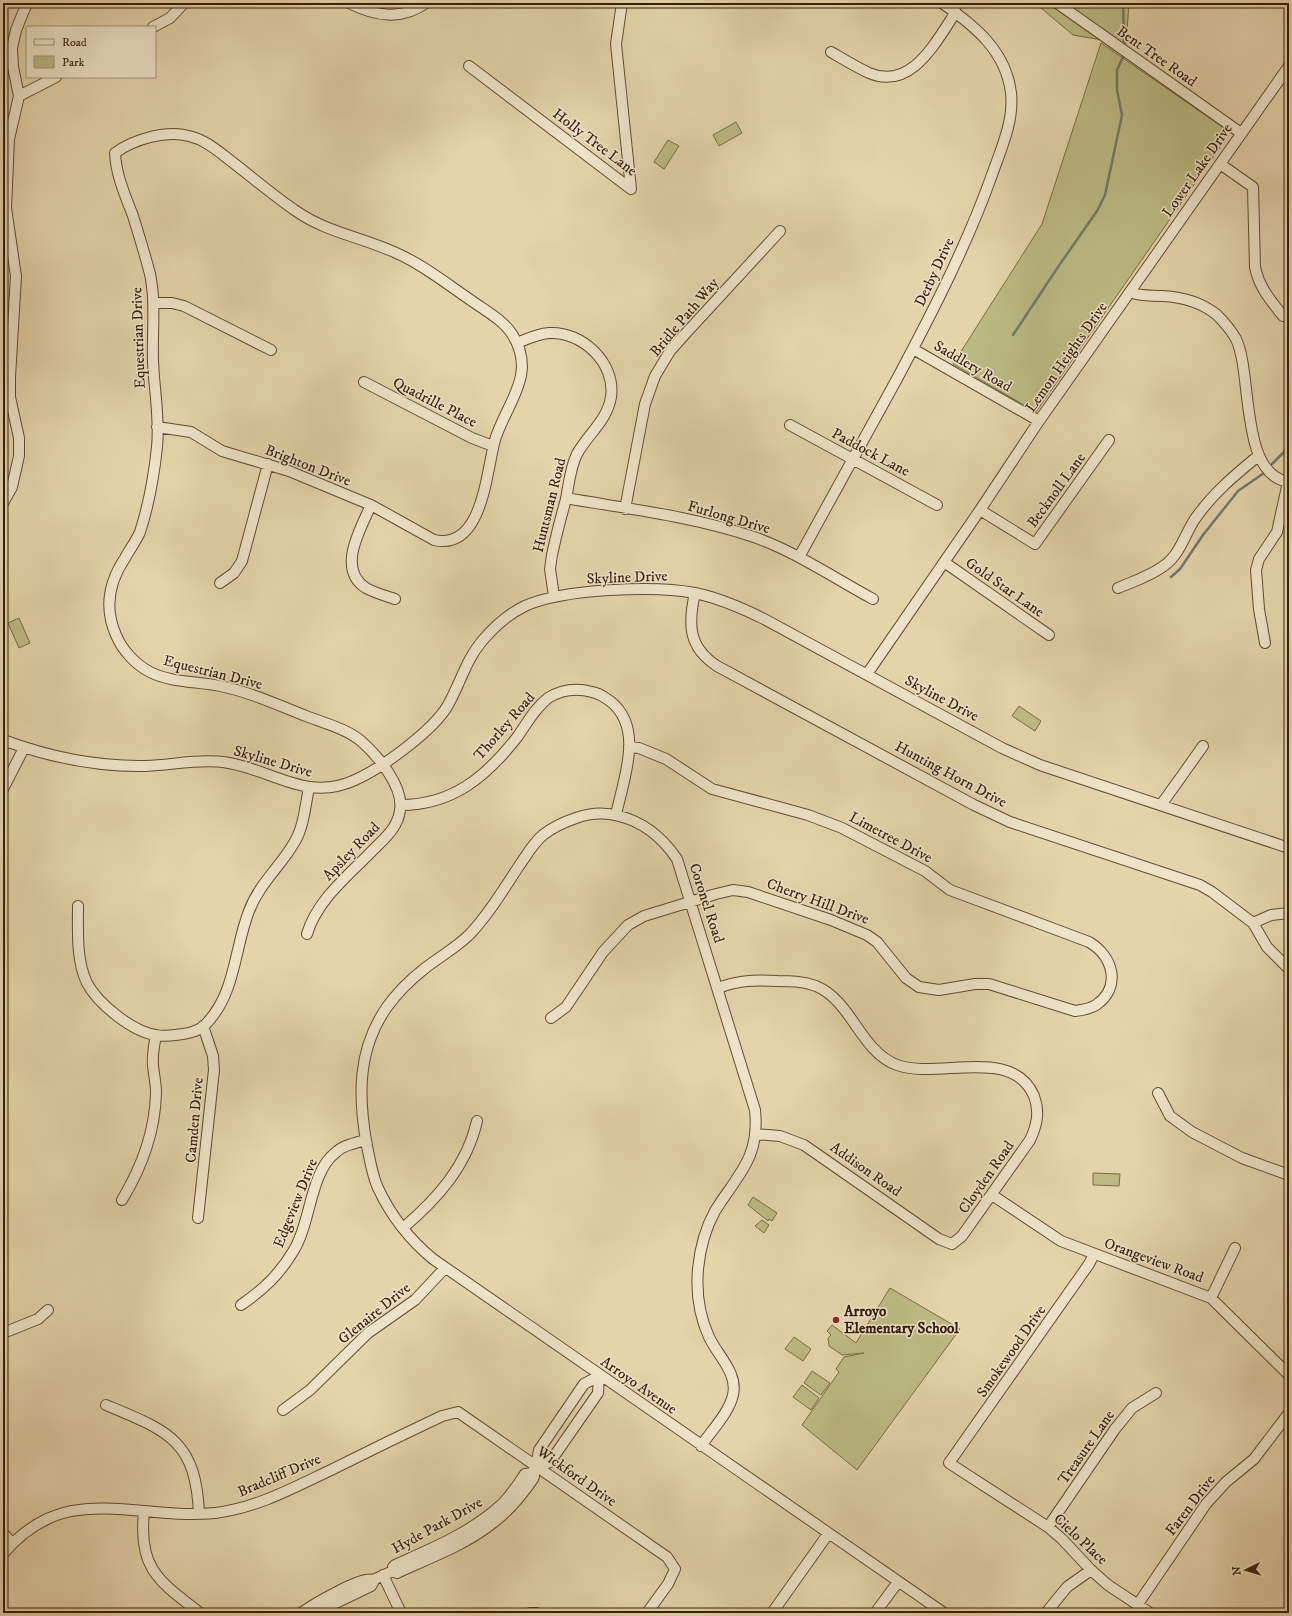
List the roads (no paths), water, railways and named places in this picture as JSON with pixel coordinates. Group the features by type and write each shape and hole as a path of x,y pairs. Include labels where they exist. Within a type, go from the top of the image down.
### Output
{"street":[{"path":"3,503 12,487 19,456 19,438 10,397 16,276 7,214 6,137 20,96 13,67 12,48 16,30 27,3"},
{"path":"155,26 170,18 184,3"},
{"path":"349,3 368,13 384,15 400,14 412,11 426,3"},
{"name":"Holly Tree Lane","path":"469,66 631,189 616,44 622,3"},
{"name":"Derby Drive","path":"799,558 854,460 945,285 972,226 996,163 1009,123 1011,109 1008,78 997,53 989,41 956,12 942,3"},
{"name":"Bent Tree Road","path":"1057,3 1241,133"},
{"path":"831,52 870,73 888,76 899,75 913,69 926,57 956,12"},
{"name":"Lower Lake Drive","path":"1130,292 1289,66"},
{"path":"20,96 54,78"},
{"name":"Equestrian Drive","path":"382,764 360,740 331,726 243,691 217,685 166,678 149,671 134,659 116,637 109,609 112,584 124,559 134,544 147,511 157,445 157,427 153,365 153,303 150,276 134,220 116,169 115,153 125,145 169,134 188,136 207,142 295,210 315,223 394,252 430,273 501,321 508,328 517,343"},
{"path":"1220,164 1253,187 1255,267 1257,277 1260,287 1283,316"},
{"name":"Bridle Path Way","path":"625,509 645,404 655,376 674,346 780,231"},
{"path":"1130,292 1141,296 1185,299 1197,303 1216,315 1231,331 1236,339 1242,358 1251,422 1258,456 1274,476 1289,482 1277,532 1259,559 1256,570 1259,609 1265,643"},
{"name":"Lemon Heights Drive","path":"867,674 980,510 1039,421 1130,292"},
{"path":"153,303 172,303 184,306 271,350"},
{"name":"Huntsman Road","path":"517,343 538,334 550,333 570,336 591,348 600,358 610,379 611,395 607,408 598,426 577,454 552,555 550,568 554,596"},
{"path":"493,446 502,421 521,382 522,367 517,343"},
{"name":"Saddlery Road","path":"913,349 1039,421"},
{"name":"Quadrille Place","path":"364,382 472,438 493,446"},
{"name":"Paddock Lane","path":"790,425 937,505"},
{"name":"Brighton Drive","path":"157,427 191,432 222,451 289,471 371,505 434,540 446,542 457,539 467,529 475,516 486,484 493,446"},
{"name":"Becknoll Lane","path":"980,510 1035,544 1109,440"},
{"path":"1118,588 1148,576 1165,565 1175,556 1196,519 1214,497 1228,481 1258,456"},
{"path":"220,583 234,573 242,561 268,464"},
{"name":"Furlong Drive","path":"566,498 719,527 753,536 799,558 873,599"},
{"path":"371,505 353,548 351,559 358,580 366,587 395,599"},
{"name":"Gold Star Lane","path":"944,562 1049,635"},
{"name":"Skyline Drive","path":"3,740 24,748 70,759 113,765 148,766 196,761 224,762 251,767 290,784 309,788 325,788 344,785 361,778 425,734 442,716 473,652 492,629 517,610 554,596 642,590 695,593 746,610 1002,748 1040,765 1289,848"},
{"name":"Hunting Horn Drive","path":"695,593 690,618 693,637 704,656 717,666 974,805 1010,822 1200,885 1253,922"},
{"name":"Thorley Road","path":"401,805 434,802 452,795 467,786 506,750 541,704 552,696 567,691 593,692 612,703 620,711 625,719 630,737 616,815"},
{"path":"1161,805 1203,746"},
{"name":"Limetree Drive","path":"629,747 639,748 666,759 712,788 808,815 842,828 925,870 950,890 1089,942 1099,948 1107,958 1110,964 1111,984"},
{"path":"3,789 24,748"},
{"path":"382,764 395,784 401,805"},
{"path":"78,906 78,942 81,964 87,982 94,993 113,1012 140,1031 156,1035 171,1036 188,1033 203,1026 225,999 248,913 254,897 298,836 309,788"},
{"name":"Apsley Road","path":"307,934 312,918 325,900 393,829 397,822 401,805"},
{"name":"Coronel Road","path":"366,1140 360,1105 362,1074 373,1034 383,1015 395,996 424,969 468,936 484,918 528,853 543,835 555,827 584,815 605,813 630,819 653,832 670,849 681,869 752,1096 756,1115 756,1134 749,1160 715,1212 707,1228 699,1258 697,1290 704,1325 717,1352 729,1369 734,1385 731,1402 701,1446"},
{"name":"Cherry Hill Drive","path":"551,1018 566,1007 603,952 628,925 644,916 691,901 733,890 748,892 831,920 867,935 877,942 906,978 919,987 930,989 989,984 1075,1011 1089,1009 1097,1004 1111,984"},
{"path":"1289,913 1271,915 1253,922 1268,947 1289,969"},
{"name":"Cloyden Road","path":"718,988 734,981 750,980 801,982 815,986 836,999 877,1051 888,1060 898,1065 929,1070 989,1067 1016,1076 1027,1085 1037,1103 1037,1122 1030,1140 962,1236 952,1244"},
{"name":"Camden Drive","path":"198,1218 214,1070 213,1056 203,1026"},
{"path":"122,1200 137,1176 150,1134 155,1108 156,1091 153,1064 156,1035"},
{"path":"1158,1093 1170,1116 1192,1132 1242,1158 1289,1175"},
{"path":"403,1228 424,1210 445,1187 467,1153 473,1138 477,1121"},
{"name":"Addison Road","path":"756,1134 780,1136 804,1145 939,1239 952,1244"},
{"name":"Arroyo Avenue","path":"366,1140 378,1187 392,1214 422,1250 444,1268 599,1376 944,1613"},
{"name":"Edgeview Drive","path":"242,1305 265,1288 295,1250 304,1228 320,1174 328,1160 336,1152 349,1145 366,1140"},
{"name":"Orangeview Road","path":"992,1195 1050,1235 1094,1254 1211,1298 1289,1375"},
{"path":"1211,1298 1235,1248"},
{"name":"Smokewood Drive","path":"949,1463 1080,1277 1094,1254"},
{"name":"Glenaire Drive","path":"283,1410 310,1390 368,1333 415,1300 444,1268"},
{"path":"3,1333 38,1319 48,1310"},
{"path":"534,1470 550,1462 598,1393 599,1376"},
{"name":"Hyde Park Drive","path":"301,1613 349,1586 368,1578 373,1580 393,1571 397,1573 448,1550 494,1523 517,1501 533,1479 539,1450 584,1384 599,1376"},
{"name":"Treasure Lane","path":"1048,1527 1132,1408 1156,1393"},
{"path":"106,1404 160,1430 177,1444 194,1471 200,1514"},
{"name":"Wickford Drive","path":"458,1412 493,1435 534,1470 667,1557 675,1568 668,1584 647,1613"},
{"name":"Bradcliff Drive","path":"3,1554 12,1543 40,1521 80,1508 96,1507 144,1512 200,1514 226,1511 262,1502 442,1416 458,1412"},
{"name":"Faren Drive","path":"1138,1604 1206,1504 1226,1482 1254,1459 1289,1413"},
{"name":"Cielo Place","path":"949,1463 1048,1527 1062,1539 1090,1570 1108,1585 1150,1613"},
{"path":"144,1512 142,1539 149,1564 164,1585 200,1613"},
{"path":"3,1533 12,1543"},
{"path":"772,1613 828,1534"},
{"path":"1046,1613 1067,1587 1090,1570"},
{"path":"383,1575 401,1613"},
{"name":"Hyde Park Drive","path":"315,1613 371,1586 373,1580"},
{"path":"876,1613 898,1582"},
{"path":"530,1613 537,1613"}],"waterway":[{"path":"1123,3 1124,43"},
{"path":"1013,335 1097,211 1105,195 1122,115 1117,90 1117,70 1123,57"},
{"path":"1272,464 1283,453 1289,443"},
{"path":"1171,577 1180,569 1203,535 1238,491 1264,473"}],"place":[{"name":"Arroyo Elementary School","path":"836,1320"}]}
